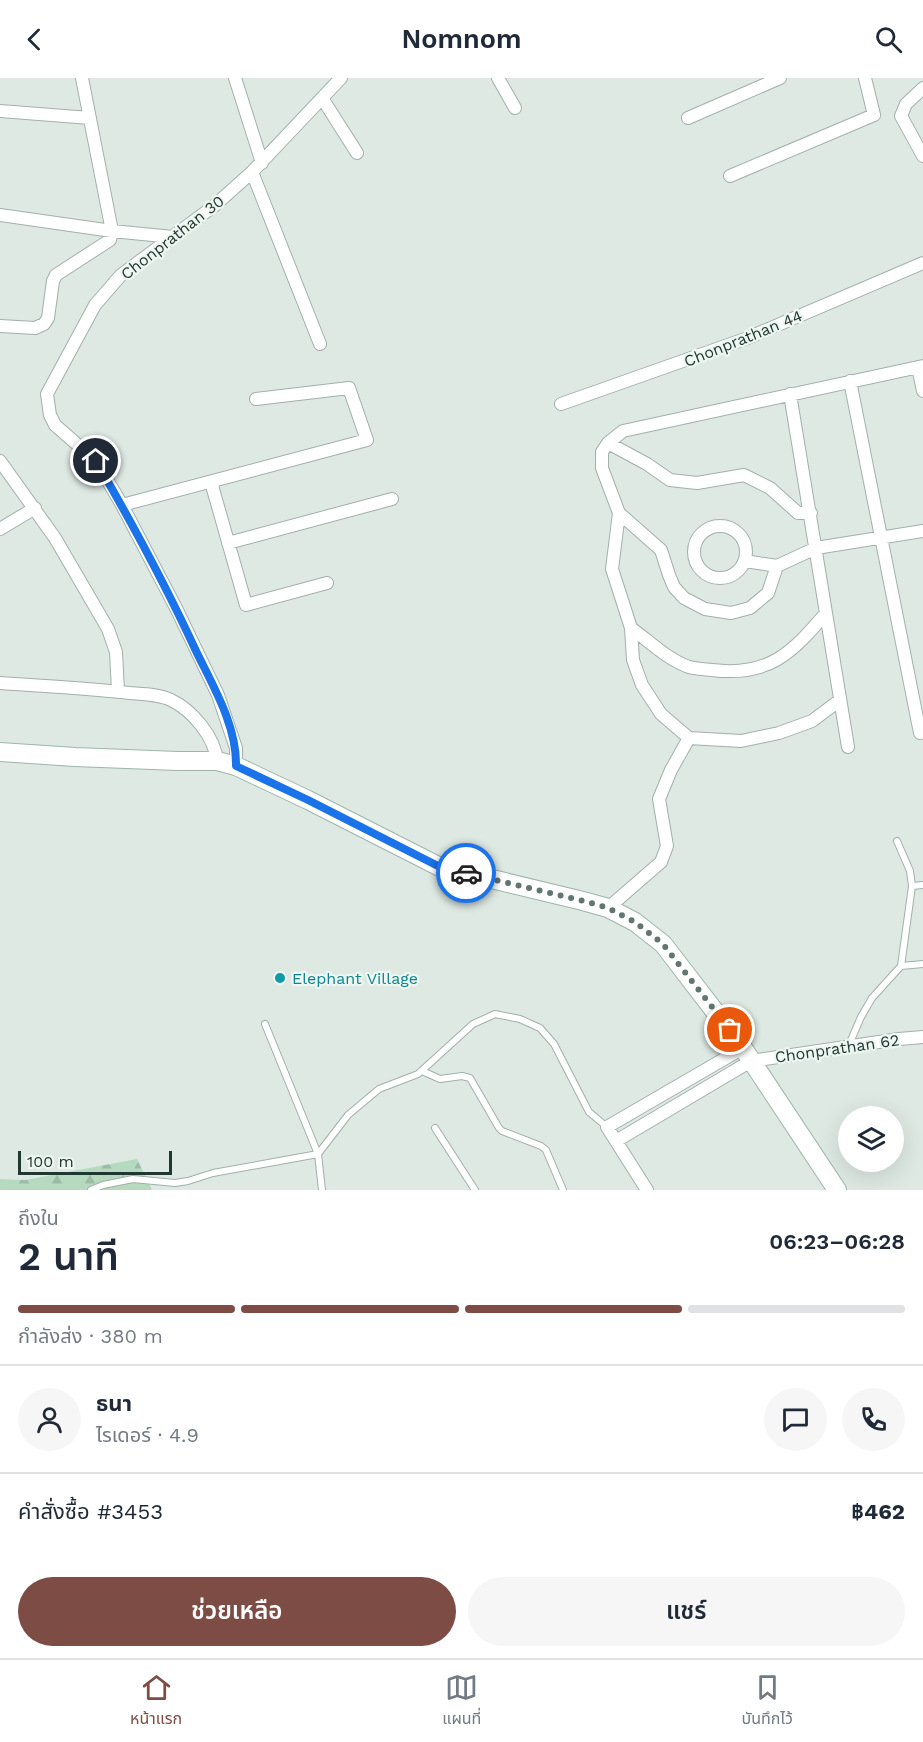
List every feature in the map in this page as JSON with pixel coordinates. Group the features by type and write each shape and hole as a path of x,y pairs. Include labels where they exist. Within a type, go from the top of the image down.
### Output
{"street":[{"path":"0,326 35,328 44,324 48,318 56,274 110,240 112,231 82,78"},
{"path":"235,78 262,163"},
{"path":"498,78 516,108"},
{"path":"688,118 780,78"},
{"path":"730,176 874,115 865,78"},
{"name":"Chonprathan 30","path":"236,766 236,748 218,695 176,608 122,505 96,461 55,424 50,415 47,394 95,305 121,275 214,206 262,163 338,79"},
{"path":"923,88 906,104 901,116 923,156"},
{"path":"322,98 357,153"},
{"path":"0,111 90,118"},
{"path":"252,172 320,344"},
{"path":"0,215 173,237"},
{"name":"Chonprathan 44","path":"561,404 663,370 745,339 923,263"},
{"path":"840,700 812,721 779,733 741,741 689,738 661,714 642,685 633,660 631,628 612,569 619,513 602,468 602,452 608,443 623,431 921,366 923,391"},
{"path":"850,381 920,733"},
{"path":"122,505 367,440 349,388 256,399"},
{"path":"790,394 848,747"},
{"path":"608,443 670,480 697,483 744,475 770,488 798,513 811,513"},
{"path":"0,461 56,538 108,629 116,652 118,691"},
{"path":"211,482 246,605 327,583"},
{"path":"228,543 392,499"},
{"path":"0,530 35,508"},
{"path":"619,513 661,550 669,575 684,598 705,609 730,613 750,608 768,593 777,566"},
{"path":"715,527 730,528 744,540 747,552 745,561 733,576 724,579 713,578 699,568 695,560 695,544 706,530 715,527"},
{"path":"745,561 777,566 816,548 923,531"},
{"path":"631,628 664,653 689,667 733,673 768,665 798,645 826,613"},
{"path":"0,683 161,696 183,707 197,721 216,750 217,760"},
{"path":"608,908 661,862 667,846 659,799 671,770 689,738"},
{"path":"0,752 178,761 217,760 236,766 308,800 438,866 584,901 608,908 635,922 663,944 747,1054 837,1190"},
{"name":"Chonprathan 62","path":"747,1054 848,1047 923,1037"},
{"path":"647,1190 607,1127 747,1054"},
{"path":"616,1141 747,1054"}],"lane":[{"path":"848,1047 872,998 901,966 912,886 910,871 897,841"},
{"path":"912,886 923,885"},
{"path":"901,966 923,964"},
{"path":"91,1190 133,1179 175,1183 188,1181 213,1173 318,1154 348,1115 379,1089 418,1074 473,1024 495,1014 520,1019 540,1028 554,1044 589,1112 607,1127"},
{"path":"265,1024 318,1154 322,1190"},
{"path":"422,1071 440,1079 462,1076 470,1078 502,1131 535,1142 546,1150 563,1190"},
{"path":"435,1128 475,1190"}],"green space":[{"path":"137,1159 152,1190 0,1190 0,1179 25,1180"}],"way so far":[{"path":"466,873 584,901 608,908 635,922 663,944 730,1030"}],"place":[{"name":"Elephant Village","path":"280,978"}],"route":[{"path":"96,461 122,505 176,608 218,695 236,748 236,766 438,866 466,873"}]}
